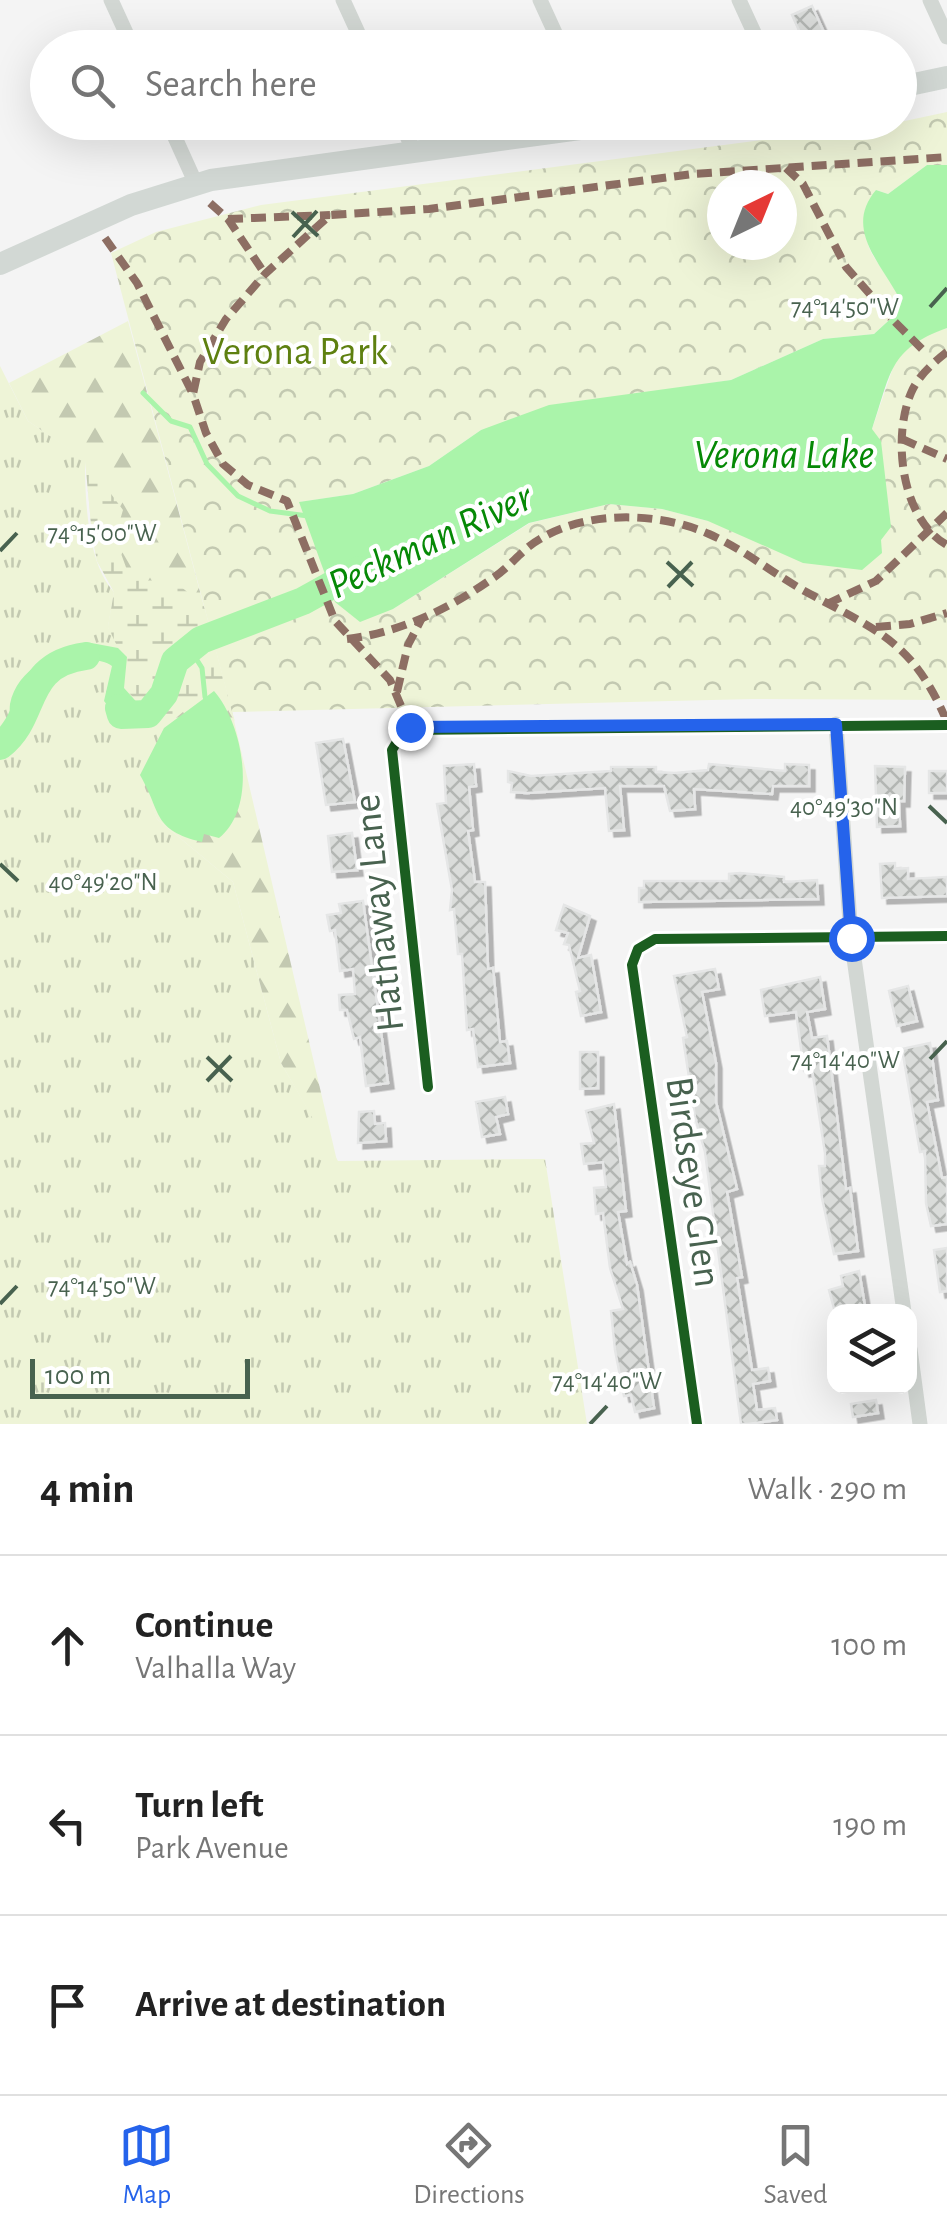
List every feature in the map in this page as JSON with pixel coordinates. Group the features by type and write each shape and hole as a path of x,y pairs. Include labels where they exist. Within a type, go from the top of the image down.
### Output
{"main road":[{"path":"917,83 947,77"},
{"path":"0,264 105,216 196,184 484,140"}],"street":[{"path":"112,0 125,30"},
{"path":"343,0 357,30"},
{"path":"540,0 554,30"},
{"path":"739,0 753,30"},
{"path":"930,0 947,37"},
{"path":"176,140 196,184"},
{"path":"409,140 414,150"},
{"path":"903,1304 851,938 836,724 947,725"},
{"name":"Hathaway Lane","path":"428,1087 392,750 399,734 417,726 836,724"},
{"path":"851,938 947,936"},
{"name":"Birdseye Glen","path":"698,1424 632,965 638,949 654,939 851,938"},
{"path":"916,1394 920,1424"}],"green space":[{"name":"Verona Park","path":"947,112 947,165 927,165 888,194 876,190 867,239 874,258 899,297 898,312 874,334 823,339 731,380 642,394 481,430 429,466 353,494 300,502 393,609 530,523 609,504 662,509 708,521 881,540 872,429 897,356 917,338 947,328 947,700 752,699 232,712 111,253 156,232 261,205 761,140 917,140 917,118"},
{"path":"128,321 232,712 337,1161 281,1063 233,882 157,819 140,775 163,728 124,688 118,648 108,627 114,592 97,561 85,460 28,421 9,383"},
{"path":"0,366 28,421 85,459 93,547 105,580 114,592 108,627 164,728 141,775 157,819 233,882 281,1063 338,1161 545,1159 587,1424 0,1424"},
{"path":"85,459 123,510 115,537 131,581 173,580 204,606 235,722 224,703 190,706 164,728 124,688 118,648 108,627 114,592 97,561"}],"water":[{"name":"Verona Lake","path":"927,165 947,165 947,328 913,345 894,366 889,378 872,429 881,441 891,527 881,540 882,553 862,570 803,563 708,521 662,509 609,504 529,523 393,609 360,622 335,602 299,502 353,494 429,466 481,430 549,405 731,380 823,339 874,334 898,312 899,298 864,232 867,204 876,190 888,194"},
{"path":"86,642 118,648 127,657 124,688 151,718 135,726 123,724 104,701 112,666 96,660 64,664 39,676 18,742 0,756 10,704 21,681 39,663"},
{"path":"214,691 233,724 239,744 242,787 231,824 219,838 204,834 202,842 166,826 140,775 164,728"}],"building":[{"path":"812,6 823,30 799,30 792,15"},
{"path":"343,739 355,802 326,805 316,743"},
{"path":"474,764 476,786 469,787 473,830 468,831 475,882 485,882 488,969 493,968 500,1042 507,1041 510,1063 478,1067 473,1029 467,1030 462,954 458,954 454,909 450,910 452,890 437,804 446,803 444,766"},
{"path":"709,764 785,771 785,764 809,765 809,786 773,786 772,794 694,789 695,809 670,811 664,786 620,786 624,830 609,831 605,788 527,793 511,792 512,783 508,782 508,771 531,776 611,771 611,767 656,767 656,772 675,773 708,770"},
{"path":"875,766 905,767 904,801 899,801 900,826 877,827"},
{"path":"929,771 947,771 947,793 929,793"},
{"path":"352,833 357,870 332,872 328,836"},
{"path":"895,863 895,869 908,868 908,879 947,877 947,896 882,898 880,864"},
{"path":"729,874 784,877 784,882 817,880 818,899 639,902 639,888 644,888 644,881 729,881"},
{"path":"363,901 388,1083 366,1086 360,1037 354,1039 347,1010 340,1010 339,995 355,994 353,969 340,971 335,930 330,931 327,915 341,913 339,904"},
{"path":"564,905 590,916 578,958 591,955 601,1012 581,1016 576,992 580,991 569,945 564,944 568,933 556,930"},
{"path":"715,969 719,989 702,992 716,1063 716,1102 737,1189 727,1192 742,1277 737,1278 752,1370 768,1368 770,1381 753,1384 757,1410 775,1408 777,1420 748,1424 741,1424 705,1152 695,1117 683,1038 687,1037 674,976"},
{"path":"820,977 825,1009 807,1012 812,1038 827,1036 846,1189 850,1188 858,1251 834,1254 822,1198 819,1166 825,1166 825,1153 812,1069 804,1071 796,1012 765,1016 761,990"},
{"path":"908,986 917,1021 897,1026 889,991"},
{"path":"930,1043 938,1100 927,1102 942,1178 947,1177 947,1224 931,1226 926,1203 925,1151 920,1152 902,1049"},
{"path":"580,1052 598,1052 598,1088 580,1089"},
{"path":"505,1097 508,1114 496,1117 500,1134 482,1137 476,1102"},
{"path":"614,1104 626,1211 618,1212 627,1264 630,1262 637,1285 654,1408 635,1412 631,1395 624,1396 615,1350 611,1311 623,1309 610,1268 603,1213 596,1214 594,1188 606,1187 603,1162 584,1164 581,1144 594,1143 586,1111"},
{"path":"374,1111 375,1124 385,1123 386,1141 358,1143 359,1112"},
{"path":"947,1248 947,1291 940,1292 934,1250"},
{"path":"859,1271 865,1304 833,1304 829,1290 843,1286 841,1276"},
{"path":"876,1400 878,1413 853,1417 851,1404"}],"waterway":[{"path":"143,393 171,421 190,427 207,464 238,496 270,511 308,516"},
{"name":"Peckman River","path":"119,708 121,715 148,714 164,694 175,661 201,640 303,601 359,570"},
{"path":"190,649 202,668 205,697"},
{"name":"Peckman River","path":"0,746 21,721 33,693 50,670 86,656"}],"marked path":[{"path":"410,727 390,680 335,621 287,501 248,485 223,464 206,433 193,394 200,362 226,319 265,274 330,215 429,209 693,174 947,157"},
{"path":"786,168 803,184 846,267 891,318"},
{"path":"210,203 228,219 265,274"},
{"path":"228,219 330,215"},
{"path":"105,238 137,283 193,394"},
{"path":"895,322 925,352"},
{"path":"947,352 922,375 911,393 902,432 910,497 931,533 947,545"},
{"path":"902,439 947,459"},
{"path":"827,604 876,581 947,513"},
{"path":"347,639 386,631 442,609 493,578 534,543 559,530 624,517 669,521 721,540 888,639 920,672 947,722"},
{"path":"876,627 910,624 947,613"},
{"path":"397,692 408,645 422,618"}],"cycle path":[{"path":"428,1087 392,750 404,730 947,725"},
{"path":"697,1424 632,965 638,949 655,939 947,936"}],"route":[{"path":"410,727 836,724 851,938"}]}
